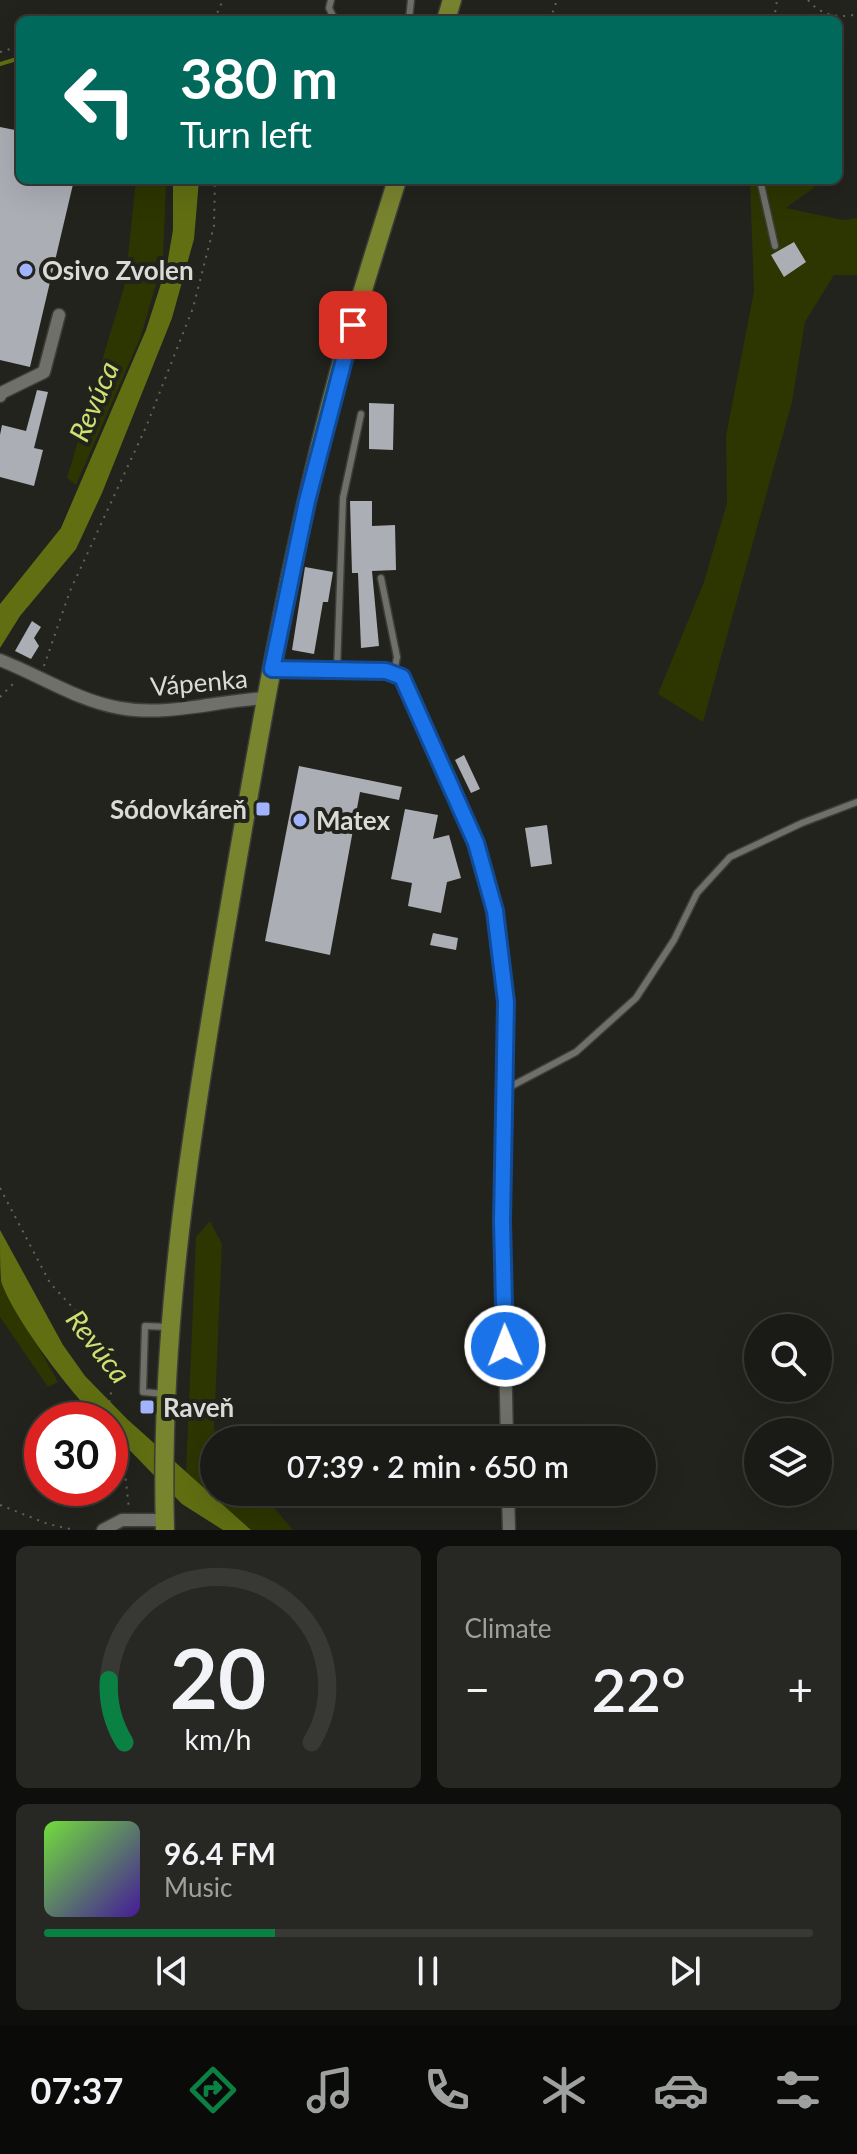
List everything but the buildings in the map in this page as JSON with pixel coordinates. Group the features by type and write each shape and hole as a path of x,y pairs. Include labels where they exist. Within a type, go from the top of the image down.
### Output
{"main road":[{"path":"164,1518 168,1327 188,1149 272,669 325,428 396,184"}],"street":[{"path":"0,394 44,372 59,315"},
{"name":"Vápenka","path":"3,661 95,701 123,709 160,710 267,698"},
{"path":"272,669 394,673 406,682 476,843 495,911 506,1002 502,1221 507,1426"},
{"path":"508,1506 509,1530"},
{"path":"103,1530 130,1519 164,1518"}],"lane":[{"path":"761,184 775,246"},
{"path":"337,670 343,498 361,414"},
{"path":"381,578 397,657 394,673"},
{"path":"504,1090 576,1052 636,998 674,940 697,893 730,857 857,802"}],"path":[{"path":"808,0 816,9 837,16"},
{"path":"39,677 70,591 146,427 193,308 214,226 215,184"},
{"path":"0,697 25,671"},
{"path":"0,1188 50,1283 98,1335 109,1353 115,1371 109,1402"},
{"path":"128,1501 130,1519"},
{"path":"0,1505 75,1530"}],"shaded area":[{"path":"136,184 166,184 163,260 141,336 76,485 67,478 125,284"},
{"path":"173,184 199,184 194,239 172,318 102,493 76,549 20,616 0,648 0,604 61,528 146,330 167,265 173,230"},
{"path":"750,184 809,184 815,187 786,208 843,220 857,218 857,275 834,275 805,322 792,402 703,722 658,694 704,582 727,503 726,436 754,291"},
{"path":"210,1221 222,1244 214,1426 200,1426 200,1484 186,1472 196,1237"},
{"path":"0,1230 63,1345 85,1376 110,1402 82,1402 74,1393 30,1334 1,1281"},
{"path":"0,1279 58,1382 48,1387 0,1317"},
{"path":"128,1420 200,1484 200,1506 224,1506 251,1530 223,1530 182,1504 128,1448"},
{"path":"224,1506 273,1506 293,1530 251,1530"}],"waterway":[{"path":"0,64 16,59"}],"place":[{"name":"Osivo Zvolen","path":"26,270"},
{"name":"Sódovkáreň","path":"263,809"},
{"name":"Matex","path":"300,820"},
{"name":"Raveň","path":"147,1407"}],"route":[{"path":"353,325 307,501 272,669 358,669 386,671 402,677 476,843 495,911 506,1002 502,1221 505,1346"}],"water label":[{"name":"Revúca","path":"93,401"},
{"name":"Revúca","path":"99,1346"}]}
